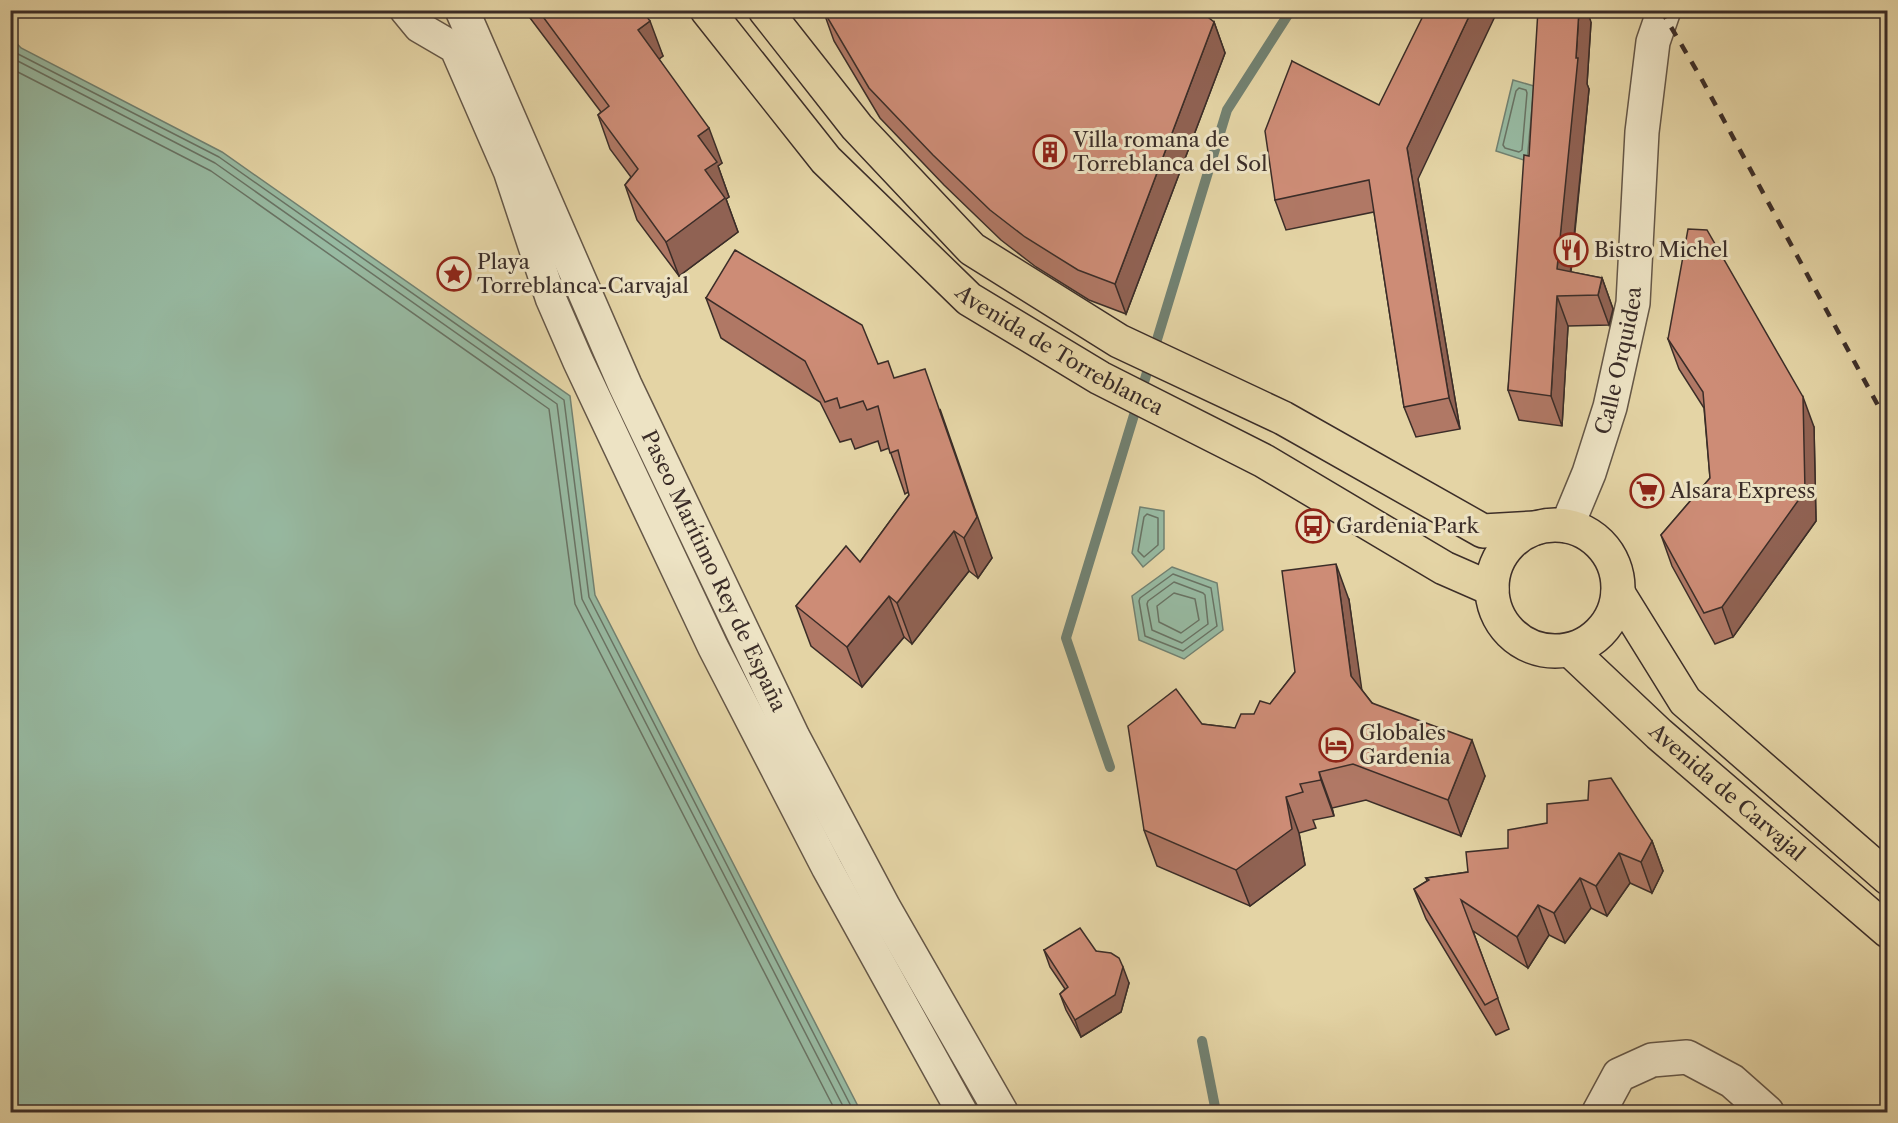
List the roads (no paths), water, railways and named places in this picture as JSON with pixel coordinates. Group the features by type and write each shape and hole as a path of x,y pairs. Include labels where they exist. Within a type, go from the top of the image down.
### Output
{"main road":[{"name":"Avenida de Torreblanca","path":"707,10 826,160 969,299 1101,378 1264,461 1444,568 1492,589"},
{"name":"Avenida de Torreblanca","path":"765,10 856,127 972,249 1119,341 1282,418 1483,531 1535,528"},
{"path":"1551,525 1567,526 1592,537 1611,557 1617,575 1618,593 1614,612 1603,630 1589,642 1570,650 1552,651 1533,648 1516,638 1503,624 1495,607 1492,589 1495,569 1504,551 1517,537 1535,528 1551,525"},
{"name":"Avenida de Carvajal","path":"1618,593 1684,701 1887,878"},
{"name":"Avenida de Carvajal","path":"1570,650 1659,734 1887,931"}],"street":[{"path":"405,10 419,27 455,48 509,172 551,299 713,647 827,868 962,1113"},
{"name":"Paseo Marítimo Rey de España","path":"462,10 625,386 793,737 884,908 1001,1113"},
{"name":"Calle Orquidea","path":"1567,526 1589,473 1610,407 1633,303 1642,132 1653,42 1664,10"},
{"path":"1599,1113 1619,1075 1652,1060 1687,1057 1732,1081 1767,1113"}],"water":[{"path":"11,37 21,48 222,152 570,396 595,595 861,1112 11,1112"},
{"path":"1513,80 1534,86 1527,161 1496,151"},
{"path":"1140,507 1164,511 1164,549 1143,567 1132,553"},
{"path":"1172,567 1217,583 1223,630 1184,659 1139,640 1132,596"}],"waterway":[{"path":"1110,767 1066,638 1227,110 1291,10"},
{"path":"1202,1041 1216,1112"}],"railway":[{"path":"1661,10 1701,78 1888,424"}],"place":[{"name":"Villa romana de Torreblanca del Sol","path":"1050,152"},
{"name":"Bistro Michel","path":"1571,250"},
{"name":"Playa Torreblanca-Carvajal","path":"454,274"},
{"name":"Alsara Express","path":"1647,491"},
{"name":"Gardenia Park","path":"1313,526"},
{"name":"Globales Gardenia","path":"1336,745"}]}
